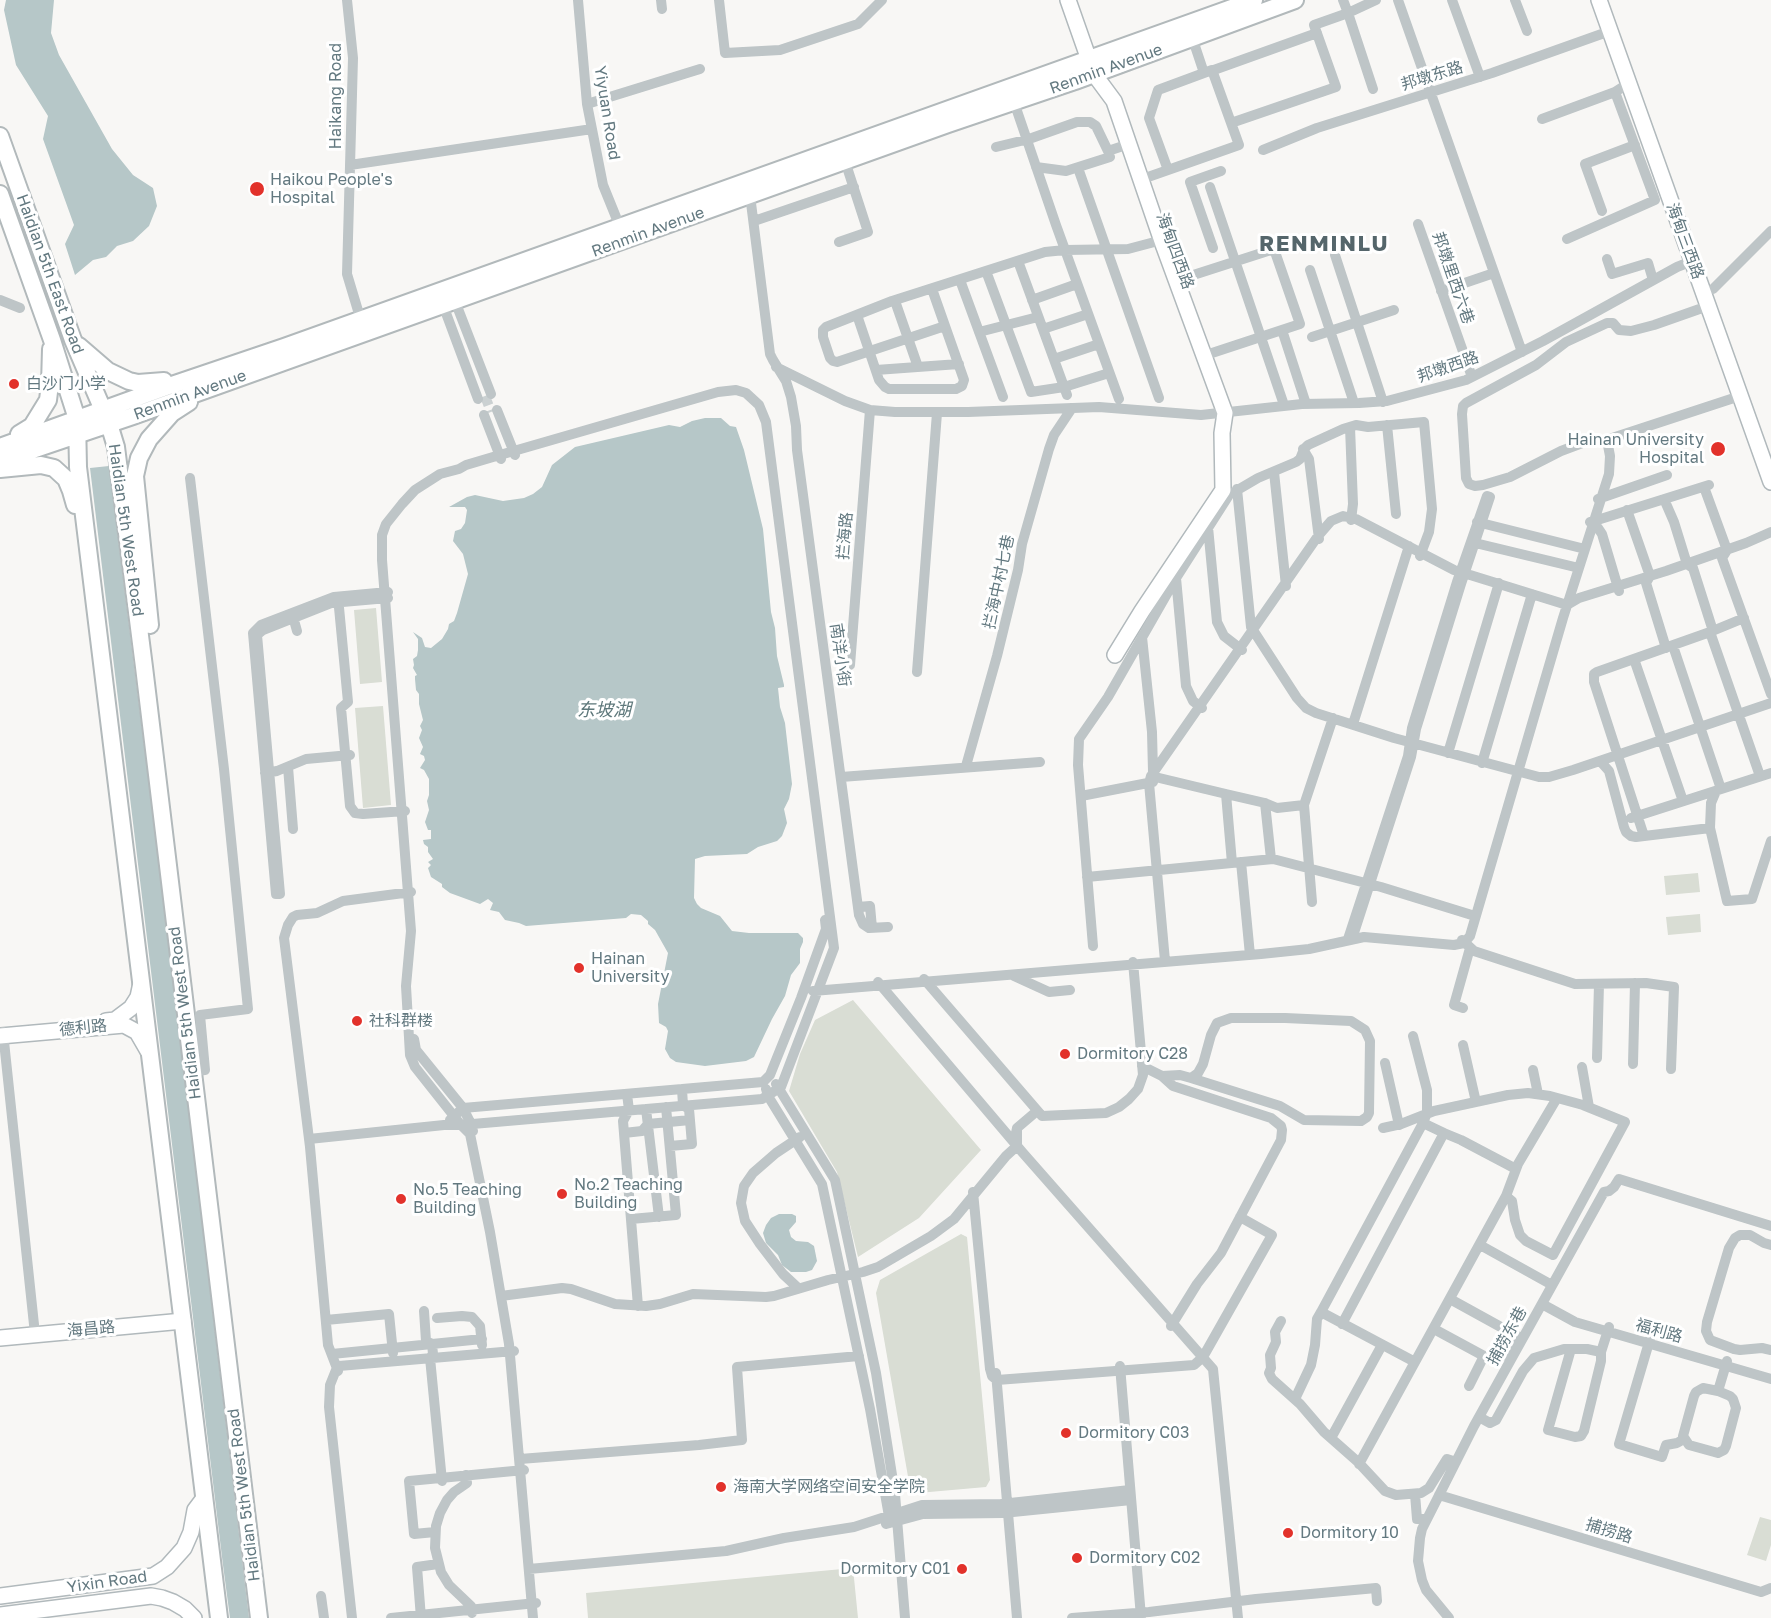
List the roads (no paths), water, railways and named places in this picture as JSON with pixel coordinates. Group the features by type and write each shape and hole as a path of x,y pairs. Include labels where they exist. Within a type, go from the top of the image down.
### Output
{"main road":[{"name":"Renmin Avenue","path":"106,417 186,380 363,326 449,303 1014,102 1096,65 1116,50 1254,0"},
{"name":"Renmin Avenue","path":"0,461 77,427 206,389 620,227 1096,65 1192,37 1295,0"},
{"name":"Haidian 5th East Road","path":"0,136 73,340 106,417"},
{"name":"Haidian 5th East Road","path":"0,194 52,339 77,427"},
{"path":"0,446 33,426 48,400 52,339"},
{"path":"73,340 108,371 129,381 138,383 186,380"},
{"path":"144,667 151,631 135,484 136,469 142,452 157,428 172,413 206,389"},
{"name":"Haidian 5th West Road","path":"106,417 116,447 259,1618"},
{"name":"Renmin Avenue","path":"0,446 77,427"},
{"path":"77,427 78,467 219,1618"},
{"path":"0,469 33,465 50,466 62,474 69,484 79,523 92,626 106,693"}],"street":[{"name":"Haikang Road","path":"347,0 353,58 347,274 363,326"},
{"name":"Yiyuan Road","path":"578,0 587,104 603,185 620,227"},
{"path":"719,0 725,53 780,50 858,24 882,0"},
{"path":"1068,0 1096,65"},
{"path":"1077,0 1096,65"},
{"path":"1343,0 1374,89"},
{"path":"1231,123 1336,87 1314,25 1376,0"},
{"path":"1398,0 1522,352"},
{"path":"1452,0 1480,77"},
{"path":"1515,0 1527,31"},
{"name":"海甸三西路","path":"1599,0 1771,482"},
{"name":"海甸三西路","path":"1608,0 1771,452"},
{"name":"邦墩东路","path":"1263,150 1317,128 1480,77 1610,31"},
{"path":"1168,170 1149,118 1158,90 1317,33"},
{"path":"1148,177 1239,145 1192,37"},
{"name":"海甸四西路","path":"1096,65 1114,101 1162,240 1229,412"},
{"name":"海甸四西路","path":"1096,65 1120,98 1212,353 1229,412"},
{"path":"587,104 700,69"},
{"path":"1542,118 1615,92 1629,83"},
{"path":"1567,239 1655,200 1615,92"},
{"path":"1014,102 1119,399"},
{"path":"996,147 1026,140 1077,122 1090,122 1096,126 1110,157 1066,171 1036,167"},
{"path":"351,165 592,129"},
{"path":"1108,151 1129,144"},
{"path":"1602,211 1585,164 1635,145"},
{"path":"839,242 868,232 845,161"},
{"path":"1078,168 1159,398"},
{"path":"1213,249 1190,182 1221,171"},
{"path":"754,221 854,187"},
{"path":"1195,198 1211,190 1284,405"},
{"name":"南洋小街","path":"750,195 770,354 786,381 796,426 797,450 860,918 867,927 888,927"},
{"name":"邦墩里西六巷","path":"1418,224 1472,377"},
{"path":"1713,289 1771,231"},
{"path":"945,326 837,362 830,358 823,337 823,330 826,327 857,315 1045,252 1107,250 1143,246 1162,240"},
{"path":"1184,278 1274,249 1300,324 1212,353"},
{"path":"1335,255 1383,402"},
{"path":"1607,259 1612,274 1648,263 1653,280"},
{"path":"1018,261 1065,391"},
{"name":"邦墩西路","path":"1229,412 1284,405 1383,402 1472,377 1692,261"},
{"path":"1310,270 1354,403"},
{"path":"986,271 1031,393 1065,391 1109,373"},
{"path":"1441,291 1494,273"},
{"path":"960,280 1003,397"},
{"path":"1032,300 1077,284"},
{"path":"857,315 882,385 889,389 956,389 962,386 964,380 932,289"},
{"path":"0,300 20,308"},
{"path":"895,301 918,367"},
{"path":"449,303 485,397"},
{"path":"1708,306 1631,331 1620,330 1613,323 1607,323 1566,342 1536,365 1463,406 1466,478 1469,484 1475,486 1510,477 1561,451 1585,442 1606,440 1740,396"},
{"path":"1312,337 1394,310"},
{"path":"1043,329 1088,314"},
{"path":"979,332 1038,316"},
{"path":"1282,330 1306,404"},
{"path":"1054,359 1099,344"},
{"path":"876,370 959,364"},
{"path":"776,367 845,401 870,410 937,412 1127,408 1201,415 1229,412 1222,433 1223,490 1115,655"},
{"path":"310,1138 462,1122 765,1098 781,1087 834,948 766,422 762,410 746,393 725,390 508,455"},
{"path":"391,1618 472,1611 499,1612 534,1609 512,1353 503,1296 462,1122 463,1108 414,1047 410,1000 415,937 381,550 382,535 386,524 402,504 415,490 436,475 726,394 735,394 744,397 752,404 761,421 826,929 804,990 767,1079 768,1096 822,1184 893,1518 905,1618"},
{"name":"拦海中村七巷","path":"966,766 1005,626 1022,544 1039,483 1054,435 1072,408"},
{"name":"拦海路","path":"850,665 870,410"},
{"path":"918,672 937,412"},
{"path":"492,415 508,455"},
{"path":"1093,946 1077,749 1080,736 1108,697 1176,578 1224,501 1237,489 1299,461 1303,449 1329,435 1356,425 1368,427 1424,422 1432,509 1429,532 1420,554"},
{"path":"1387,425 1396,514"},
{"path":"1350,427 1353,504 1351,518"},
{"path":"1463,1008 1454,1005 1465,944 1470,936 1474,915 1565,606 1610,466 1606,440"},
{"path":"1303,449 1310,459 1319,537"},
{"path":"1274,472 1286,584"},
{"path":"1599,499 1667,475"},
{"path":"190,478 224,769 248,1009 200,1015 205,1070 196,1071 195,1094"},
{"path":"1592,522 1706,486 1724,554 1771,694"},
{"path":"1237,489 1250,623 1302,704 1311,710 1482,763 1535,777 1549,777 1771,703"},
{"path":"1664,499 1690,566 1760,776"},
{"path":"1627,510 1669,647 1700,727 1718,790 1711,803 1710,828 1727,901 1752,899 1771,841"},
{"path":"1152,778 1319,537 1336,521 1351,518 1462,574 1565,606 1724,554 1771,532"},
{"path":"1592,522 1603,536 1618,589"},
{"path":"1351,937 1411,757 1412,729 1479,523 1584,549"},
{"path":"1208,527 1217,622 1224,636 1241,649"},
{"path":"1724,554 1748,549 1771,537"},
{"path":"1472,545 1577,570"},
{"path":"1353,724 1408,548"},
{"path":"1176,578 1186,686 1193,701 1201,707"},
{"path":"1448,753 1498,585"},
{"path":"267,772 276,894 280,894 267,772 252,635 254,630 260,626 341,599 386,595"},
{"path":"1482,763 1532,596"},
{"path":"341,599 348,702 341,708 354,802 357,808 364,810 403,809"},
{"path":"293,615 297,631"},
{"path":"1644,836 1593,678 1598,672 1712,632 1744,618"},
{"path":"1142,637 1152,732 1152,778 1167,959"},
{"path":"1634,659 1683,801"},
{"path":"1312,902 1304,805 1334,718"},
{"path":"267,772 277,771 306,759 348,755"},
{"path":"1600,761 1610,771 1622,821 1628,834 1644,836 1710,828"},
{"path":"841,777 1040,762"},
{"path":"288,767 293,829"},
{"path":"1622,821 1771,773"},
{"path":"1081,796 1152,778 1265,803 1277,808 1304,805"},
{"path":"1226,794 1249,953"},
{"path":"1265,803 1271,859"},
{"path":"1087,876 1271,859 1474,915"},
{"path":"410,894 411,931 406,993 410,1055 415,1067 462,1122"},
{"path":"354,1618 332,1405 334,1384 340,1368 334,1354 328,1320 310,1138 285,938 288,925 297,915 322,911 344,901 410,894"},
{"path":"804,990 1309,949 1351,937 1465,944 1571,983 1651,983 1674,987 1671,1069"},
{"path":"926,980 1042,1116 1106,1113 1119,1107 1138,1089 1143,1076 1133,963"},
{"path":"1009,973 1049,992 1071,990"},
{"name":"德利路","path":"1,1034 115,1020 127,1012 134,1003 141,983"},
{"path":"1634,1064 1635,983"},
{"path":"877,984 1014,1145 1199,1356 1213,1369 1222,1486 1234,1603 1238,1618"},
{"path":"1597,1058 1599,984"},
{"path":"1191,1078 1198,1073 1203,1064 1213,1028 1222,1020 1240,1017 1351,1021 1365,1030 1370,1041 1369,1113 1365,1119 1361,1121 1304,1120 1281,1126"},
{"name":"德利路","path":"1,1034 124,1025 137,1032 150,1056"},
{"path":"1,1034 34,1331"},
{"path":"1295,1399 1311,1365 1317,1319 1425,1118 1427,1090 1413,1036"},
{"path":"1463,1045 1476,1102"},
{"path":"1385,1063 1399,1125"},
{"path":"1142,1066 1162,1076 1173,1086 1271,1118 1281,1126 1281,1140 1221,1254 1197,1284 1172,1325"},
{"path":"1582,1067 1589,1107"},
{"path":"1533,1070 1538,1094"},
{"path":"1162,1076 1180,1075 1191,1078 1280,1106 1304,1120"},
{"path":"463,1108 682,1089 767,1079 779,1089 835,1180 876,1372 895,1494 893,1518 899,1618"},
{"path":"682,1089 683,1105"},
{"path":"1383,1128 1476,1102 1522,1093 1538,1094 1589,1107 1625,1122 1554,1253"},
{"path":"627,1094 629,1110 623,1121 638,1306"},
{"path":"1359,1464 1506,1196 1516,1169 1557,1098"},
{"path":"670,1146 692,1144 689,1109 683,1105"},
{"path":"631,1219 676,1215 666,1107"},
{"path":"462,1122 463,1108"},
{"path":"646,1109 659,1217"},
{"path":"503,1296 562,1288 615,1304 638,1306 660,1304 693,1294 766,1297 864,1272 878,1267 931,1236 954,1219 976,1189 1014,1145 1017,1128 1037,1111"},
{"path":"1425,1118 1444,1133 1516,1169"},
{"path":"624,1133 642,1131 648,1124 690,1120"},
{"path":"798,1288 776,1266 755,1236 746,1221 741,1203 744,1186 753,1173 767,1160 807,1133"},
{"path":"1342,1324 1444,1133"},
{"name":"捕捞东巷","path":"1449,1618 1426,1590 1419,1571 1420,1538 1426,1519 1518,1336 1543,1301 1604,1192 1614,1188 1619,1179 1771,1226"},
{"path":"976,1189 998,1376 1019,1618"},
{"path":"1506,1196 1512,1201 1520,1235 1536,1246 1567,1260"},
{"path":"998,1376 1120,1369 1191,1360 1199,1356 1209,1345 1272,1235 1240,1217"},
{"path":"1767,1242 1745,1234 1735,1238 1732,1242 1706,1331 1710,1340 1734,1349 1771,1350"},
{"path":"1479,1245 1552,1285"},
{"path":"1434,1329 1495,1362 1518,1336 1450,1299"},
{"name":"福利路","path":"1543,1301 1575,1322 1608,1329 1771,1377"},
{"path":"424,1311 426,1341 432,1344"},
{"path":"1321,1311 1415,1362"},
{"path":"328,1320 389,1314 393,1364"},
{"name":"海昌路","path":"0,1331 34,1331 182,1317"},
{"path":"437,1318 472,1317 480,1326 484,1356"},
{"path":"1281,1321 1275,1332 1276,1342 1270,1355 1269,1373 1272,1379 1390,1494 1415,1494 1426,1491 1447,1459 1456,1462"},
{"path":"1570,1349 1548,1430 1575,1437 1581,1436 1584,1431 1608,1329"},
{"name":"海昌路","path":"0,1338 34,1331"},
{"path":"334,1354 482,1339"},
{"path":"1649,1341 1619,1444 1662,1457 1666,1445 1684,1439"},
{"path":"432,1344 433,1354 428,1360 440,1480"},
{"path":"1331,1438 1382,1346"},
{"path":"1479,1417 1490,1423 1496,1420 1523,1371 1534,1358 1553,1351 1570,1349 1587,1349 1601,1353"},
{"path":"340,1368 512,1353"},
{"path":"435,1532 414,1534 409,1484 522,1467 742,1440 737,1367 859,1356"},
{"path":"1468,1386 1484,1356"},
{"path":"1718,1391 1726,1363"},
{"path":"1120,1369 1131,1495 1132,1616"},
{"path":"1703,1389 1718,1391 1730,1396 1736,1408 1724,1450 1718,1453 1693,1446 1684,1439 1696,1392 1703,1389"},
{"path":"466,1477 467,1483 447,1500 437,1520 435,1548 438,1564 449,1585 471,1606 472,1611"},
{"path":"1415,1494 1417,1519 1426,1519"},
{"path":"531,1570 725,1554 855,1531 893,1518 1131,1495"},
{"name":"捕捞路","path":"1439,1496 1761,1592 1771,1588"},
{"name":"Yixin Road","path":"0,1596 153,1576 167,1567 184,1548 195,1510 204,1498"},
{"path":"422,1617 417,1567 438,1564"},
{"path":"1072,1618 1132,1616 1234,1603 1376,1594"},
{"name":"Yixin Road","path":"0,1615 151,1596 173,1602 194,1618"},
{"path":"321,1596 324,1618"},
{"path":"1233,1618 1234,1603"}],"water":[{"path":"6,0 54,0 51,33 59,55 112,149 133,175 153,188 157,206 149,226 133,241 117,246 106,257 93,260 75,275 65,244 74,225 43,139 48,116 16,65 4,10"},
{"name":"东坡湖","path":"705,418 721,418 730,426 736,427 744,450 763,529 771,612 775,628 777,656 784,685 778,688 785,723 792,784 784,809 787,823 782,836 777,841 758,847 747,854 705,856 695,859 694,898 701,908 720,916 732,931 798,933 803,938 803,942 800,949 800,963 791,975 785,996 754,1057 746,1061 705,1066 676,1062 670,1058 665,1049 668,1031 659,1023 658,1004 668,953 655,930 641,915 631,914 626,918 526,926 505,920 499,912 490,910 493,903 488,899 480,904 450,893 431,877 428,868 431,865 428,862 433,859 423,840 431,839 431,830 428,830 425,822 429,810 427,801 429,779 424,770 420,768 425,760 420,754 423,747 419,738 423,720 419,694 416,690 415,676 417,675 413,668 413,659 417,656 418,639 413,632 422,638 425,647 431,648 442,639 457,613 468,574 463,554 453,541 455,531 461,529 465,523 467,510 465,507 449,507 475,495 503,501 524,498 542,487 552,465 575,447 669,425 680,427"},
{"path":"109,466 249,1618 230,1618 223,1565 90,468"},
{"path":"779,1214 796,1216 796,1222 789,1230 791,1237 796,1241 808,1242 814,1246 817,1261 812,1270 791,1272 782,1265 778,1255 766,1243 763,1233 766,1225 771,1218"}],"tunnel":[{"path":"485,396 491,412"}],"place":[{"name":"Haikou People's Hospital","path":"257,189"},
{"name":"白沙门小学","path":"14,384"},
{"name":"Hainan University Hospital","path":"1718,449"},
{"name":"Hainan University","path":"579,968"},
{"name":"社科群楼","path":"357,1021"},
{"name":"Dormitory C28","path":"1065,1054"},
{"name":"No.2 Teaching Building","path":"562,1194"},
{"name":"No.5 Teaching Building","path":"401,1199"},
{"name":"Dormitory C03","path":"1066,1433"},
{"name":"海南大学网络空间安全学院","path":"721,1487"},
{"name":"Dormitory 10","path":"1288,1533"},
{"name":"Dormitory C02","path":"1077,1558"},
{"name":"Dormitory C01","path":"962,1569"}],"district":[{"name":"RENMINLU","path":"1324,244"}]}
